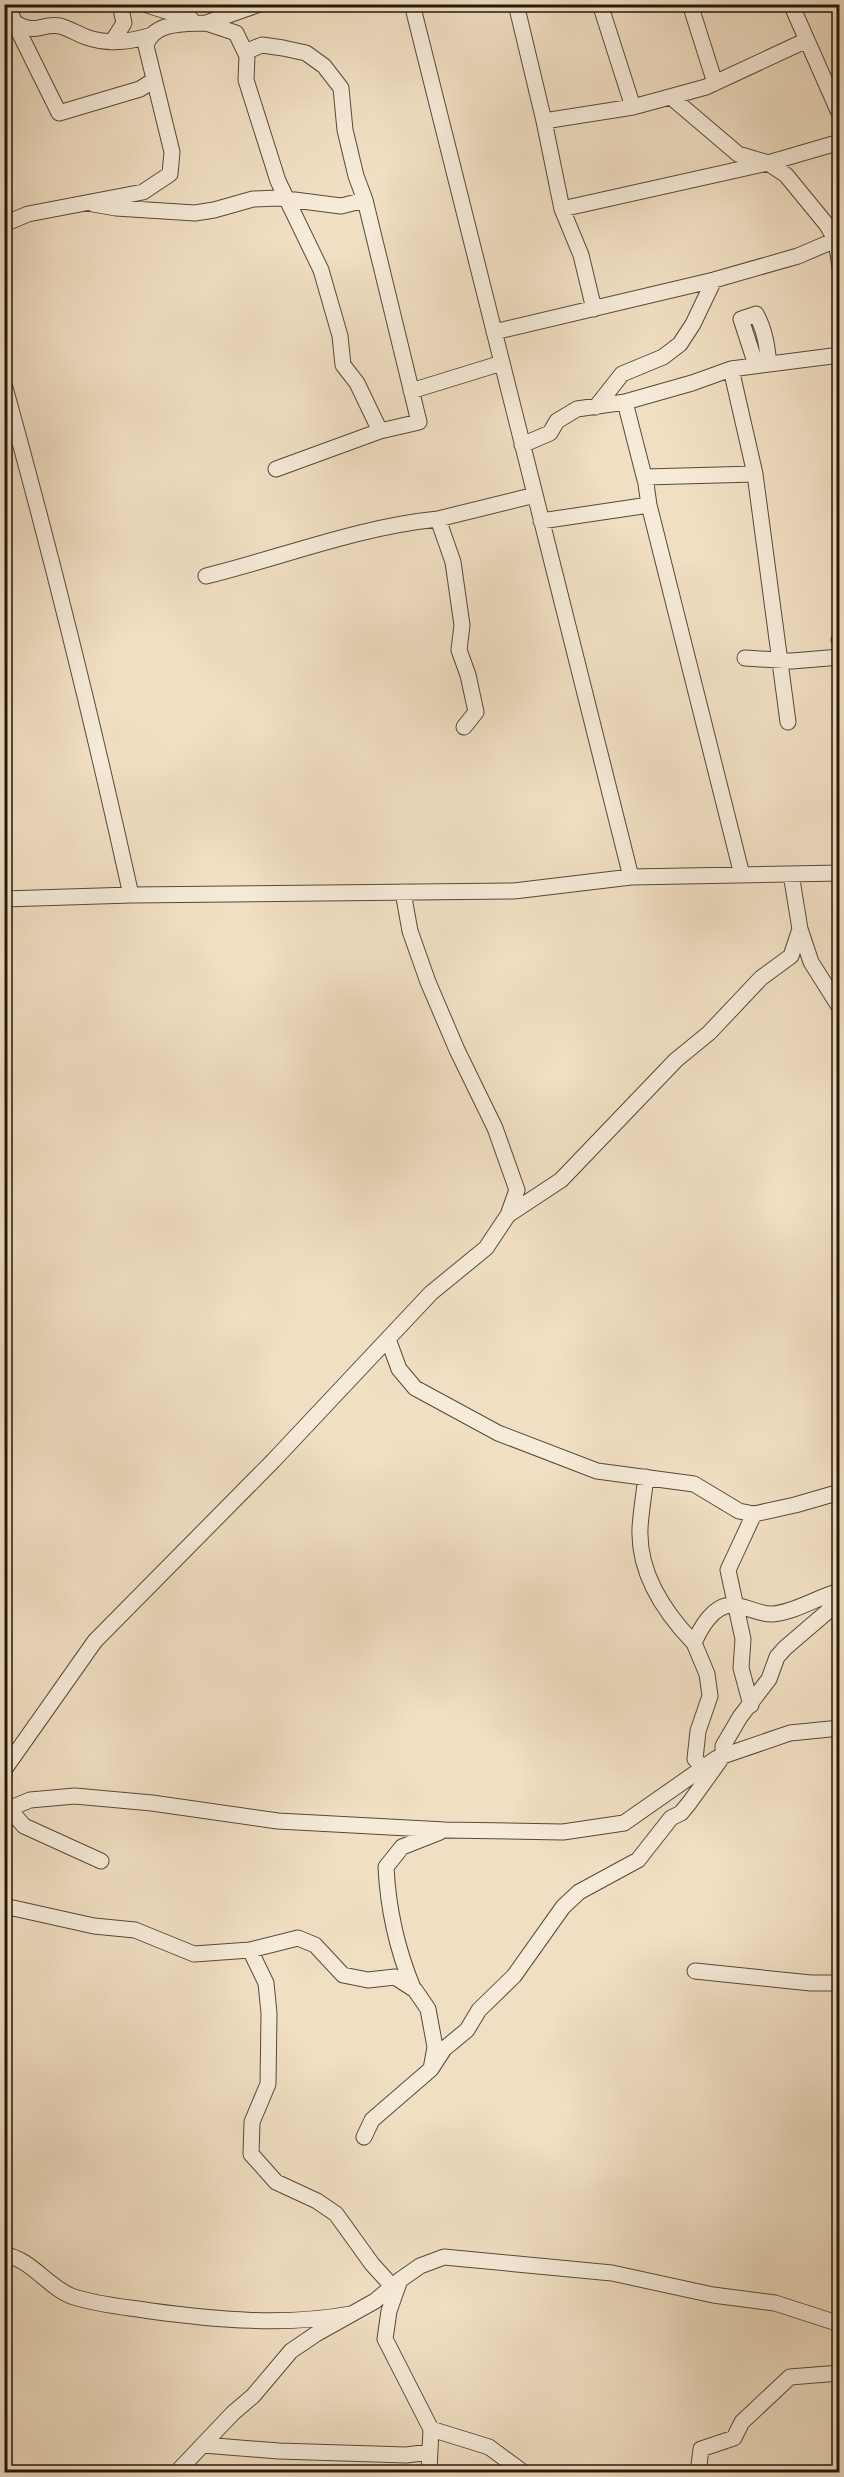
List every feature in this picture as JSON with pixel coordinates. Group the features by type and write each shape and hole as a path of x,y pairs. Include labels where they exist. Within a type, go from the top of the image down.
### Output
{"street":[{"path":"8,4 14,22 59,113 140,89 154,81"},
{"path":"112,42 124,23 120,4"},
{"path":"144,4 236,33 245,52 246,80 278,181 321,270 340,336 343,365 357,383 380,431"},
{"path":"14,22 26,30 59,26 89,38 112,42 132,41 152,35 174,24 206,23 260,4"},
{"path":"412,4 631,877"},
{"path":"516,4 562,209 581,255 594,309"},
{"path":"600,4 633,107"},
{"path":"690,4 715,83"},
{"path":"791,4 840,115"},
{"path":"4,224 28,214 143,192 170,174 172,152 146,46 148,38 152,35"},
{"path":"544,121 633,107 671,97 715,83 807,40"},
{"path":"245,52 262,45 306,53 324,66 341,88 345,130 356,176 365,200 419,422 380,431 276,469"},
{"path":"671,97 738,154 768,163 786,175 838,239 840,267"},
{"path":"562,209 768,163 840,142"},
{"path":"84,202 116,208 195,213 253,199 287,199 340,206 365,200"},
{"path":"494,332 714,280 798,256 838,239"},
{"path":"596,407 622,374 663,357 680,344 693,324 714,280"},
{"path":"522,445 550,433 557,421 577,409 625,402 731,369 840,355"},
{"path":"411,391 502,363"},
{"path":"731,369 755,474 788,722"},
{"path":"4,384 47,541 96,738 131,895"},
{"path":"625,402 742,875"},
{"path":"645,480 645,477 755,474"},
{"path":"206,576 266,562 318,544 412,522 438,519 535,495"},
{"path":"541,521 649,505"},
{"path":"438,519 453,562 462,626 459,650 468,675 476,712 464,727"},
{"path":"745,658 781,661 840,657"},
{"path":"4,899 131,895 514,891 631,877 840,873"},
{"path":"791,874 800,929 811,962 840,1008"},
{"path":"4,1770 11,1752 95,1641 273,1461 431,1293 486,1248 508,1215 517,1190 495,1128 457,1050 428,982 410,931 403,892"},
{"path":"508,1215 561,1180 676,1060 709,1032 761,978 791,956 800,929"},
{"path":"388,1339 399,1369 415,1388 498,1433 597,1471 694,1484 739,1511 754,1514 840,1492"},
{"path":"646,1477 640,1530 644,1561 656,1594 672,1620 694,1643 706,1674 710,1696 698,1731 695,1759 703,1768"},
{"path":"751,1705 741,1668 743,1639 728,1569 754,1514"},
{"path":"694,1643 701,1627 722,1608 735,1606 772,1614 795,1609 840,1591"},
{"path":"364,2137 372,2120 430,2069 444,2049 466,2030 479,2010 514,1976 563,1907 579,1892 638,1860 671,1818 681,1813 723,1756 723,1746 740,1717 769,1679 777,1658 784,1648 827,1612 840,1596"},
{"path":"101,1861 24,1826 7,1810 30,1800 75,1796 152,1803 278,1821 445,1830 563,1832 624,1823 723,1756 790,1733 840,1728"},
{"path":"430,2069 435,2047 428,2009 413,1988 401,1960 387,1893 386,1867 402,1847 445,1830"},
{"path":"4,1906 93,1926 135,1930 194,1954 250,1950 298,1938 315,1946 343,1975 368,1980 395,1977 413,1988"},
{"path":"250,1950 266,1983 269,2013 268,2084 252,2122 251,2154 276,2182 317,2201 336,2214 372,2264 396,2283"},
{"path":"695,1971 811,1983 840,1983"},
{"path":"4,2255 14,2256 48,2283 71,2297 95,2303 244,2321 323,2319 351,2314"},
{"path":"177,2472 233,2413 253,2396 291,2351 316,2334 375,2301 420,2266 444,2257 612,2273 713,2295 775,2303 840,2324"},
{"path":"396,2283 385,2339 431,2429 427,2472"},
{"path":"701,2472 699,2465 701,2449 734,2438 742,2422 790,2377 840,2373"},
{"path":"431,2429 489,2447 523,2472"},
{"path":"203,2445 279,2451 406,2455 430,2452"}]}
